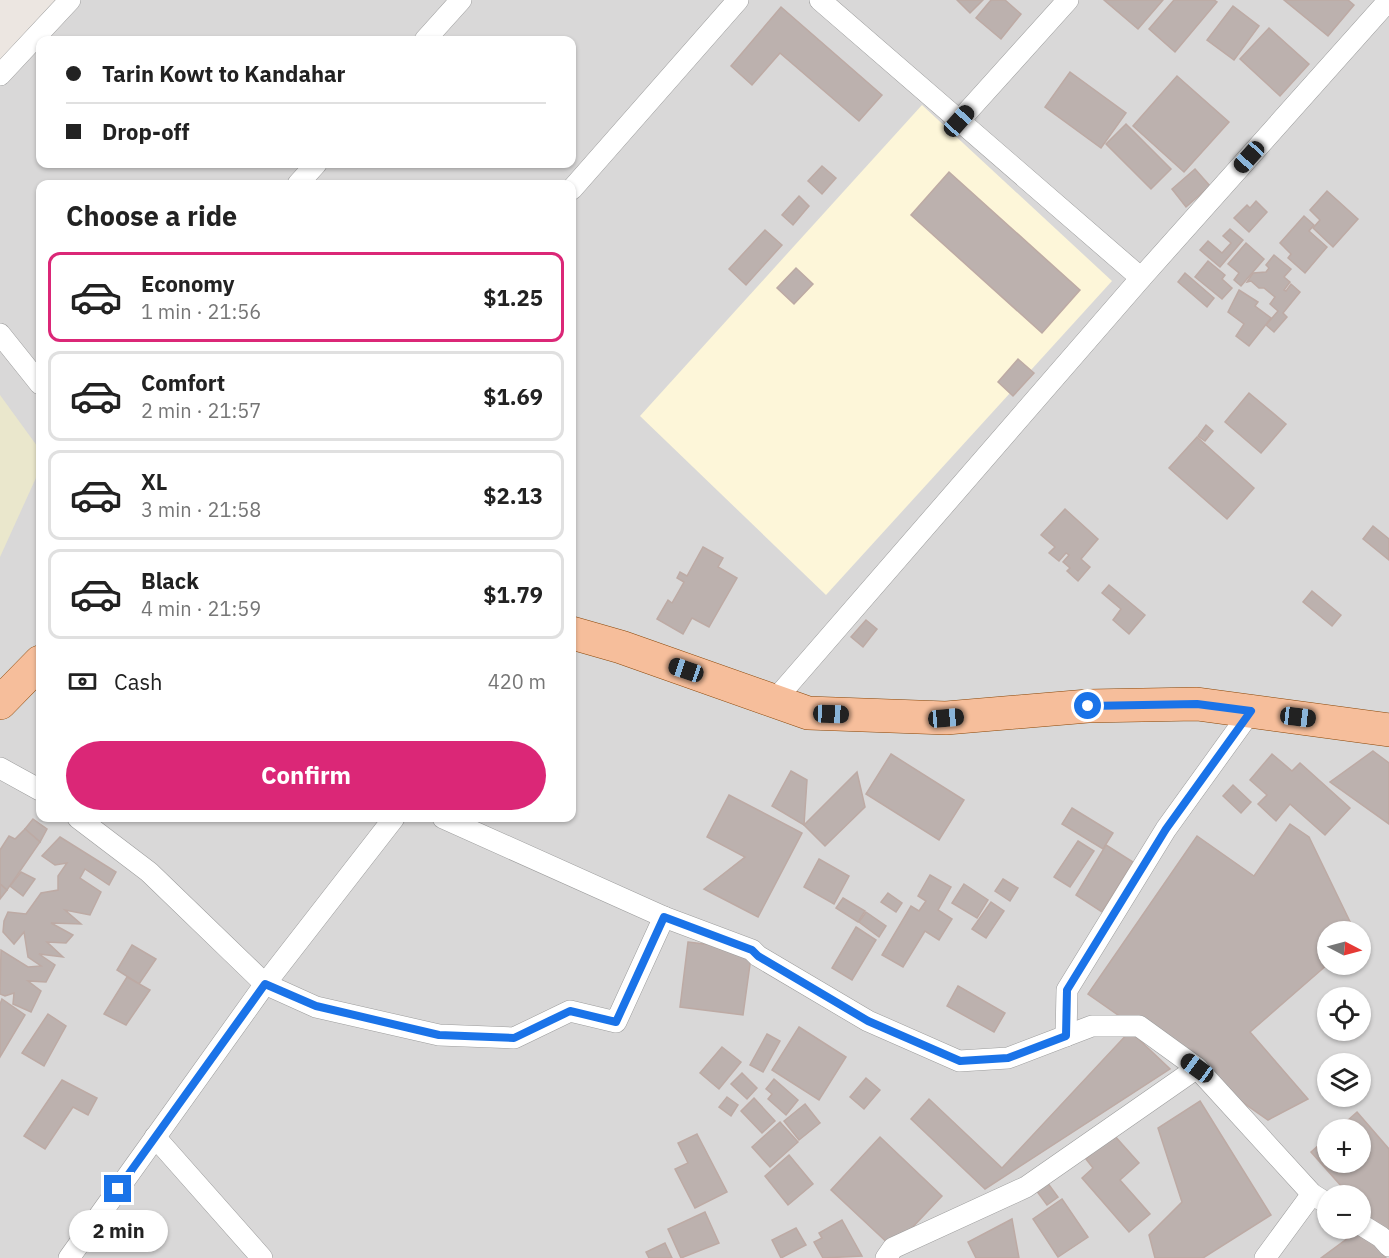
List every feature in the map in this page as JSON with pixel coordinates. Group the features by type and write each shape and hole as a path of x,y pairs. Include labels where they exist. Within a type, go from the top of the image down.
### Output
{"main road":[{"path":"576,634 621,647 808,713 946,718 1088,706 1197,704 1389,730"},
{"path":"0,703 36,666"}],"street":[{"path":"36,36 70,0"},
{"path":"429,36 461,0"},
{"path":"576,184 738,0"},
{"path":"820,0 1141,279"},
{"path":"959,121 1068,0"},
{"path":"774,701 1141,279 1389,0"},
{"path":"0,75 36,36"},
{"path":"302,180 312,168"},
{"path":"0,334 36,379"},
{"path":"1066,1036 1067,990 1166,829 1251,711"},
{"path":"0,768 36,788"},
{"path":"83,822 149,872 265,984 316,1006 439,1035 514,1038 570,1011 616,1022 664,917"},
{"path":"69,1258 265,984 391,822"},
{"path":"452,822 664,917 752,950 758,956 868,1021 960,1061 1008,1058 1092,1026 1139,1026 1197,1068 1317,1196"},
{"path":"886,1258 893,1248 1026,1187 1197,1068"},
{"path":"155,1137 262,1258"},
{"path":"1265,1258 1317,1202"},
{"path":"1371,1231 1389,1246"}],"shaded area":[{"path":"71,0 1389,0 1389,1258 0,1258 0,74 36,36 36,168 576,168 576,36 36,36"},
{"path":"922,105 1112,281 826,595 640,416"},
{"path":"0,395 36,444 36,478 0,557"}],"building":[{"path":"957,0 983,0 970,13"},
{"path":"991,0 1005,0 1021,14 1001,39 976,18"},
{"path":"1104,0 1163,0 1138,29"},
{"path":"1174,0 1214,0 1217,2 1175,52 1149,29"},
{"path":"1284,0 1348,0 1354,5 1328,36"},
{"path":"1233,6 1259,26 1234,60 1207,40"},
{"path":"781,7 882,95 859,121 780,53 752,85 731,66"},
{"path":"1269,28 1309,64 1280,96 1240,59"},
{"path":"1070,72 1126,113 1101,148 1045,107"},
{"path":"1177,76 1229,122 1184,172 1133,126"},
{"path":"1126,124 1171,169 1151,189 1106,144"},
{"path":"822,166 836,178 822,194 808,181"},
{"path":"1195,169 1210,186 1186,207 1172,189"},
{"path":"949,172 1080,290 1042,333 911,215"},
{"path":"1327,191 1358,219 1333,247 1313,228 1320,220 1310,210"},
{"path":"799,196 809,206 793,225 782,215"},
{"path":"1256,201 1267,212 1249,232 1234,218 1247,205 1250,208"},
{"path":"1304,216 1314,225 1309,231 1327,247 1305,273 1288,258 1291,254 1280,243"},
{"path":"1230,229 1243,240 1220,267 1200,250 1208,241 1222,253 1231,243 1223,236"},
{"path":"765,230 782,245 746,285 729,269"},
{"path":"1246,243 1264,259 1241,286 1234,280 1239,273 1228,264"},
{"path":"1274,255 1291,269 1284,277 1290,282 1284,290 1286,291 1291,284 1300,292 1283,313 1287,317 1274,332 1266,325 1278,311 1270,304 1275,297 1251,281 1247,282 1253,273 1266,272 1269,268 1266,265"},
{"path":"1208,261 1225,275 1222,279 1232,288 1222,299 1195,277"},
{"path":"796,268 813,284 794,304 777,288"},
{"path":"1185,273 1214,298 1207,307 1178,282"},
{"path":"1239,290 1258,302 1255,306 1271,318 1249,346 1236,336 1244,324 1228,312"},
{"path":"1018,359 1034,373 1013,396 998,382"},
{"path":"1249,393 1286,424 1261,453 1225,422"},
{"path":"1206,425 1213,431 1205,441 1198,436"},
{"path":"1197,437 1254,488 1227,519 1169,468"},
{"path":"1065,509 1098,539 1081,559 1090,567 1078,581 1067,571 1070,568 1063,562 1069,555 1066,553 1059,561 1049,553 1055,547 1041,535"},
{"path":"1373,526 1389,539 1389,560 1363,539"},
{"path":"703,547 723,558 718,567 737,578 709,627 692,618 683,634 657,619 668,600 672,603 684,582 677,578 680,572 687,576"},
{"path":"1109,585 1145,615 1129,634 1113,620 1121,609 1102,593"},
{"path":"1312,591 1341,615 1332,626 1303,602"},
{"path":"866,620 877,629 863,647 851,637"},
{"path":"1373,751 1389,763 1389,824 1330,782"},
{"path":"891,754 964,800 939,840 866,794"},
{"path":"1272,754 1292,771 1300,763 1350,808 1325,835 1290,804 1276,821 1258,804 1267,795 1250,780"},
{"path":"791,771 807,780 804,825 772,806"},
{"path":"857,772 865,807 825,846 804,825"},
{"path":"1233,785 1251,802 1241,813 1223,796"},
{"path":"729,795 802,833 758,917 704,889 745,857 707,837"},
{"path":"1072,808 1113,833 1103,849 1062,824"},
{"path":"33,819 47,829 40,842 25,829"},
{"path":"1290,824 1309,837 1350,921 1317,921 1317,974 1250,1032 1308,1099 1268,1120 1088,994 1197,836 1254,876"},
{"path":"25,829 40,842 7,890 0,884 0,850 9,836 15,839"},
{"path":"60,837 116,872 109,885 85,869 80,878 101,892 90,915 65,910 81,924 51,923 73,935 66,943 47,942 63,957 39,954 55,965 46,982 28,981 41,991 31,1012 13,1004 14,993 5,996 0,994 1,950 28,967 41,966 28,957 24,932 14,944 3,932 4,921 8,912 26,914 41,893 58,890 58,876 67,863 55,865 42,856"},
{"path":"1078,841 1094,851 1070,887 1054,877"},
{"path":"1106,845 1133,862 1102,912 1076,895"},
{"path":"819,859 849,876 834,904 804,887"},
{"path":"21,872 35,879 23,896 10,886"},
{"path":"930,875 951,887 938,910 952,919 939,940 925,931 903,967 882,955 911,906 919,911 926,901 918,896"},
{"path":"1003,879 1018,888 1010,901 995,891"},
{"path":"0,884 7,890 0,899"},
{"path":"964,884 988,900 977,918 952,903"},
{"path":"888,893 902,903 896,912 881,902"},
{"path":"843,898 865,911 858,922 836,908"},
{"path":"991,902 1004,911 986,938 972,929"},
{"path":"866,912 886,926 879,937 859,922"},
{"path":"856,927 876,940 852,980 832,968"},
{"path":"688,942 752,950 743,1015 680,1007"},
{"path":"132,945 156,959 139,984 117,970"},
{"path":"127,977 150,990 126,1025 104,1014"},
{"path":"958,986 1005,1013 994,1032 947,1006"},
{"path":"2,999 25,1015 0,1057 0,1004"},
{"path":"48,1014 66,1026 44,1066 22,1053"},
{"path":"799,1027 846,1057 819,1100 772,1070"},
{"path":"1130,1031 1170,1069 985,1189 911,1119 929,1099 1002,1168"},
{"path":"767,1034 780,1041 763,1072 750,1065"},
{"path":"722,1047 741,1062 719,1089 700,1073"},
{"path":"742,1073 757,1088 747,1099 731,1084"},
{"path":"866,1078 880,1090 864,1109 850,1097"},
{"path":"774,1079 798,1100 786,1115 768,1099 772,1094 766,1089"},
{"path":"62,1080 97,1098 88,1115 73,1107 45,1149 24,1136"},
{"path":"727,1097 738,1105 731,1116 719,1107"},
{"path":"754,1098 775,1121 762,1133 741,1111"},
{"path":"1200,1101 1271,1215 1203,1258 1155,1258 1149,1235 1182,1202 1158,1128"},
{"path":"805,1104 820,1123 799,1140 784,1121"},
{"path":"1357,1112 1363,1119 1349,1119"},
{"path":"780,1122 798,1142 770,1167 752,1147"},
{"path":"1371,1128 1389,1149 1389,1241 1371,1221 1371,1185 1340,1185 1330,1173 1371,1173"},
{"path":"697,1134 727,1192 695,1208 675,1169 688,1163 678,1143"},
{"path":"1113,1134 1139,1163 1120,1180 1150,1214 1129,1232 1082,1178 1093,1168 1086,1159"},
{"path":"880,1137 942,1196 893,1248 831,1190"},
{"path":"1317,1147 1317,1159 1311,1152"},
{"path":"789,1155 813,1184 788,1205 765,1176"},
{"path":"1044,1178 1058,1197 1047,1205 1033,1186"},
{"path":"1062,1199 1088,1237 1058,1257 1033,1219"},
{"path":"705,1212 719,1243 681,1258 668,1229"},
{"path":"1012,1219 1019,1258 976,1258 968,1242"},
{"path":"842,1220 862,1256 823,1258 814,1242 822,1238 819,1233"},
{"path":"796,1228 806,1245 781,1258 772,1240"},
{"path":"1371,1238 1386,1258 1321,1258 1347,1239"},
{"path":"665,1243 672,1258 649,1258 646,1252"}],"route":[{"path":"118,1189 265,984 316,1006 439,1035 514,1038 570,1011 616,1022 664,917 752,950 758,956 868,1021 960,1061 1008,1058 1066,1036 1067,990 1166,829 1251,711 1197,704 1088,706"}]}
